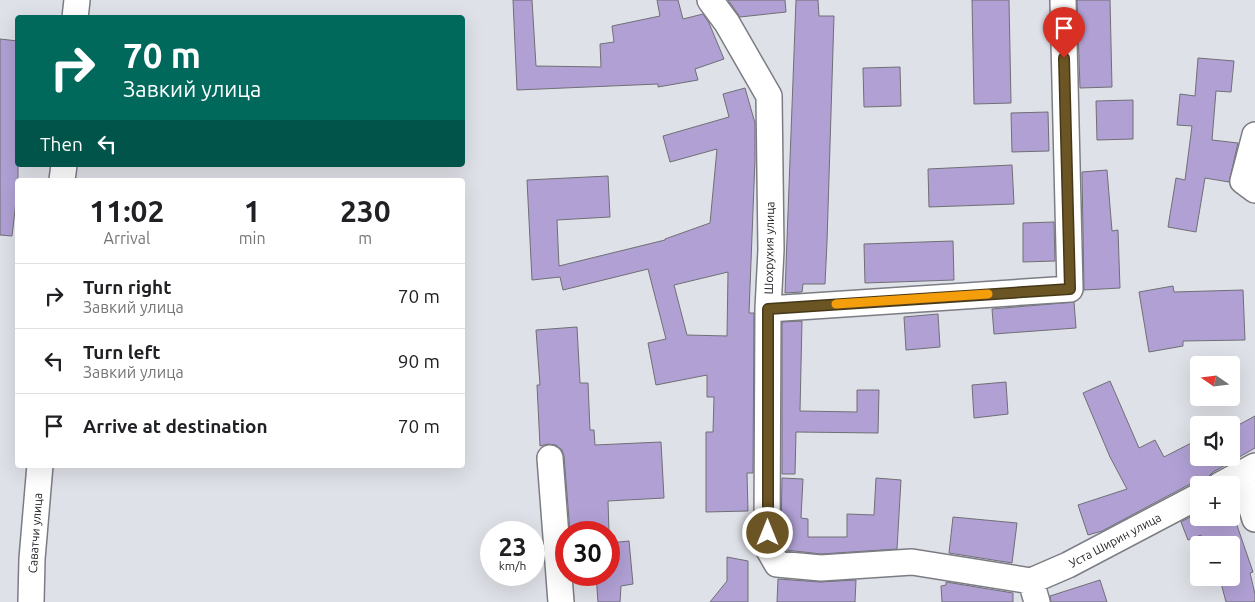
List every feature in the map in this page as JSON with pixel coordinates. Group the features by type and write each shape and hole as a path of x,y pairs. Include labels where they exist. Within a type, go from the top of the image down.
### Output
{"street":[{"path":"75,15 77,0"},
{"name":"Шохрухия улица","path":"710,0 727,23 769,96 771,250 768,309 769,550 777,564 821,568 912,562 1034,592"},
{"path":"768,309 1070,289 1063,0"},
{"path":"1255,135 1243,181 1255,190"},
{"path":"550,458 561,602"},
{"name":"Саватчи улица","path":"31,602 32,559 40,468"},
{"path":"1237,476 1248,470 1255,519"},
{"name":"Уста Ширин улица","path":"1034,592 1068,565 1190,501"}],"building":[{"path":"513,0 532,0 536,66 601,67 600,44 614,42 612,26 660,16 657,0 678,0 683,19 703,14 709,23 724,59 695,69 698,80 658,87 658,84 517,90"},
{"path":"728,0 785,0 786,12 740,17"},
{"path":"796,0 818,0 819,16 834,16 827,242 825,284 803,284 802,292 785,293"},
{"path":"972,0 1009,0 1011,103 974,104"},
{"path":"1077,0 1110,0 1112,87 1080,88"},
{"path":"0,39 15,41 15,167 18,167 18,178 15,178 15,210 12,236 0,235"},
{"path":"1198,58 1234,61 1231,92 1216,91 1212,140 1238,143 1229,182 1205,178 1196,232 1168,227 1176,178 1185,180 1192,126 1177,125 1180,94 1195,96"},
{"path":"900,67 901,106 864,107 863,68"},
{"path":"745,88 755,123 749,313 754,313 753,473 747,473 748,511 706,512 706,432 713,432 714,397 707,397 707,375 656,385 648,343 666,339 648,269 563,290 560,277 532,280 527,180 608,176 610,217 557,220 559,266 665,240 710,223 717,149 670,162 663,136 729,117 723,94","holes":["728,272 727,336 687,335 674,285"]},
{"path":"1133,100 1133,139 1097,140 1096,101"},
{"path":"1048,112 1049,151 1012,152 1011,113"},
{"path":"1012,165 1014,204 929,207 928,169"},
{"path":"1107,170 1112,231 1118,230 1120,288 1084,290 1082,172"},
{"path":"1054,222 1055,261 1023,262 1023,223"},
{"path":"953,241 954,280 865,283 864,244"},
{"path":"1173,286 1174,292 1243,290 1245,340 1183,341 1183,346 1149,352 1139,292"},
{"path":"1074,302 1076,328 994,334 992,309"},
{"path":"938,314 940,347 906,350 904,317"},
{"path":"802,321 800,411 857,412 857,390 879,390 878,433 796,432 795,474 782,474 782,322"},
{"path":"577,327 580,383 588,383 590,430 594,430 595,445 661,442 664,498 608,501 609,521 569,521 562,450 556,445 540,446 537,385 540,385 536,330"},
{"path":"1110,381 1139,448 1155,440 1164,457 1190,444 1190,466 1224,466 1209,476 1190,476 1190,484 1102,531 1088,535 1078,505 1127,489 1110,457 1083,393"},
{"path":"1006,382 1008,414 974,418 972,385"},
{"path":"1255,416 1255,448 1240,457 1240,424"},
{"path":"782,478 803,479 801,518 808,519 808,537 847,537 847,514 874,515 876,478 901,480 897,549 821,554 786,550 783,545 781,532"},
{"path":"953,517 1017,523 1012,563 949,553"},
{"path":"1190,517 1190,526 1237,526 1253,572 1250,573 1255,602 1226,602 1222,586 1240,586 1240,536 1201,535 1190,536 1188,540 1181,522"},
{"path":"629,541 633,584 621,586 620,602 598,602 597,586 620,586 620,542"},
{"path":"727,557 748,561 748,602 710,602 727,581"},
{"path":"778,579 820,582 856,580 855,602 777,602"},
{"path":"1100,580 1107,602 1051,602 1050,596"},
{"path":"946,582 1013,593 1013,602 942,602 941,586 946,585"}],"slow traffic":[{"path":"836,304 988,294"}],"route":[{"path":"768,533 768,309 1070,289 1064,58"}]}
